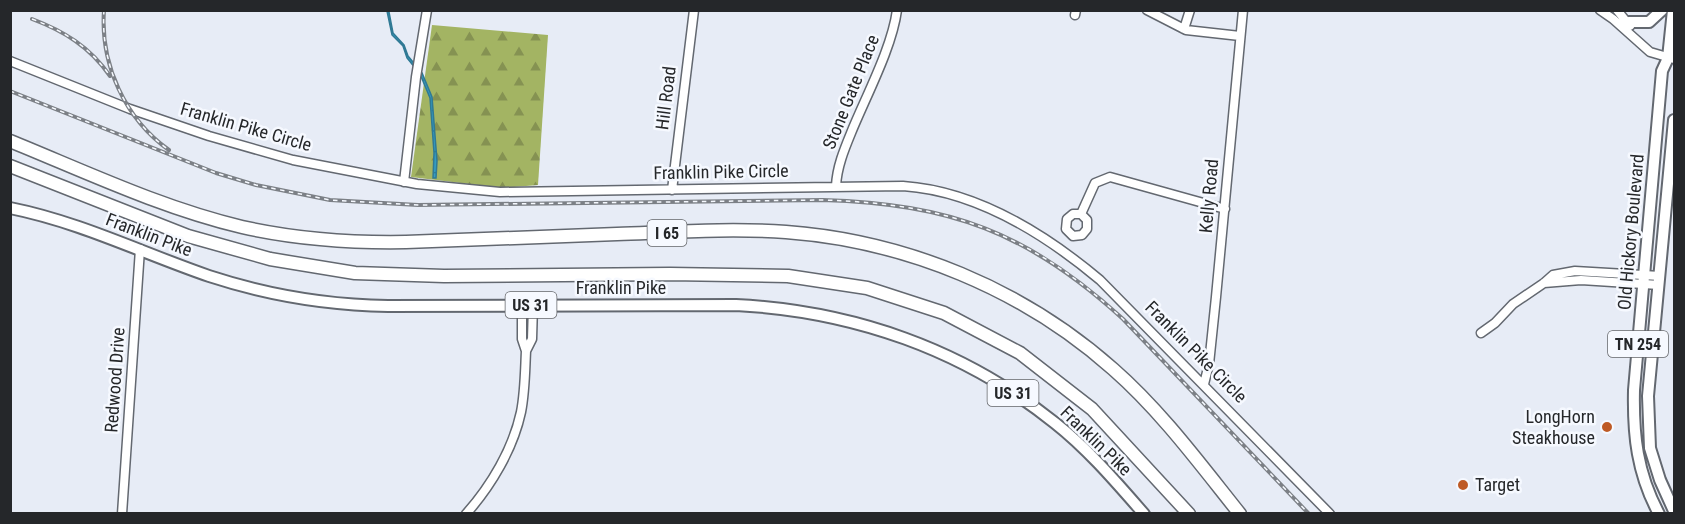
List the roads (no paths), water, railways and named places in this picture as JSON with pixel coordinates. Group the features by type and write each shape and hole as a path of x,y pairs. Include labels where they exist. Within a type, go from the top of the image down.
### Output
{"highway":[{"name":"I 65","path":"10,141 192,213 243,227 308,238 351,242 406,242 764,231 840,239 903,253 945,267 1004,294 1042,315 1086,346 1143,397 1173,430 1240,513"},
{"path":"10,166 188,236 270,259 356,273 444,276 670,274 788,276 867,288 944,313 1020,353 1092,409 1189,513"}],"main road":[{"path":"1629,22 1649,22 1662,10"},
{"name":"Old Hickory Boulevard","path":"1659,513 1645,483 1636,447 1633,419 1662,71 1672,61 1673,10"},
{"name":"Old Hickory Boulevard","path":"1674,120 1670,214 1659,281 1648,396 1650,448 1674,511"},
{"name":"Franklin Pike","path":"10,208 64,221 218,279 305,299 380,306 759,306 844,319 897,335 943,353 982,373 1032,405 1085,450 1144,513"}],"street":[{"path":"404,182 417,68 427,10"},
{"name":"Hill Road","path":"672,190 694,10"},
{"name":"Stone Gate Place","path":"836,186 837,172 844,150 892,33 897,10"},
{"path":"1148,10 1184,29 1240,36"},
{"path":"1184,29 1190,10"},
{"name":"Kelly Road","path":"1204,384 1209,363 1243,10"},
{"path":"1599,10 1650,52 1672,61"},
{"path":"1617,10 1629,22 1636,40"},
{"name":"Franklin Pike Circle","path":"10,61 130,109 209,136 293,160 404,182 500,192 903,186 924,188 952,195 1031,229 1100,279 1330,513"},
{"path":"1081,214 1095,183 1110,177 1225,209"},
{"name":"Redwood Drive","path":"122,513 140,249"},
{"path":"1481,333 1495,323 1513,304 1544,284 1553,275 1575,271 1659,281"},
{"path":"466,513 492,480 514,431 522,402 526,351 532,339 527,305"}],"water":[{"path":"387,11 393,33 404,45 408,56 422,73 432,97 437,161 436,178 433,178 434,153 430,98 420,74 407,58 403,46 392,35"}],"railway":[{"path":"104,10 106,50 118,89 140,123 169,150"},
{"path":"32,19 76,41 110,76"},
{"path":"10,91 216,173 256,185 330,200 418,205 823,200 910,208 949,216 985,228 1020,244 1054,264 1088,289 1123,319 1309,514"}],"place":[{"name":"LongHorn Steakhouse","path":"1607,427"},
{"name":"Target","path":"1463,485"}]}
